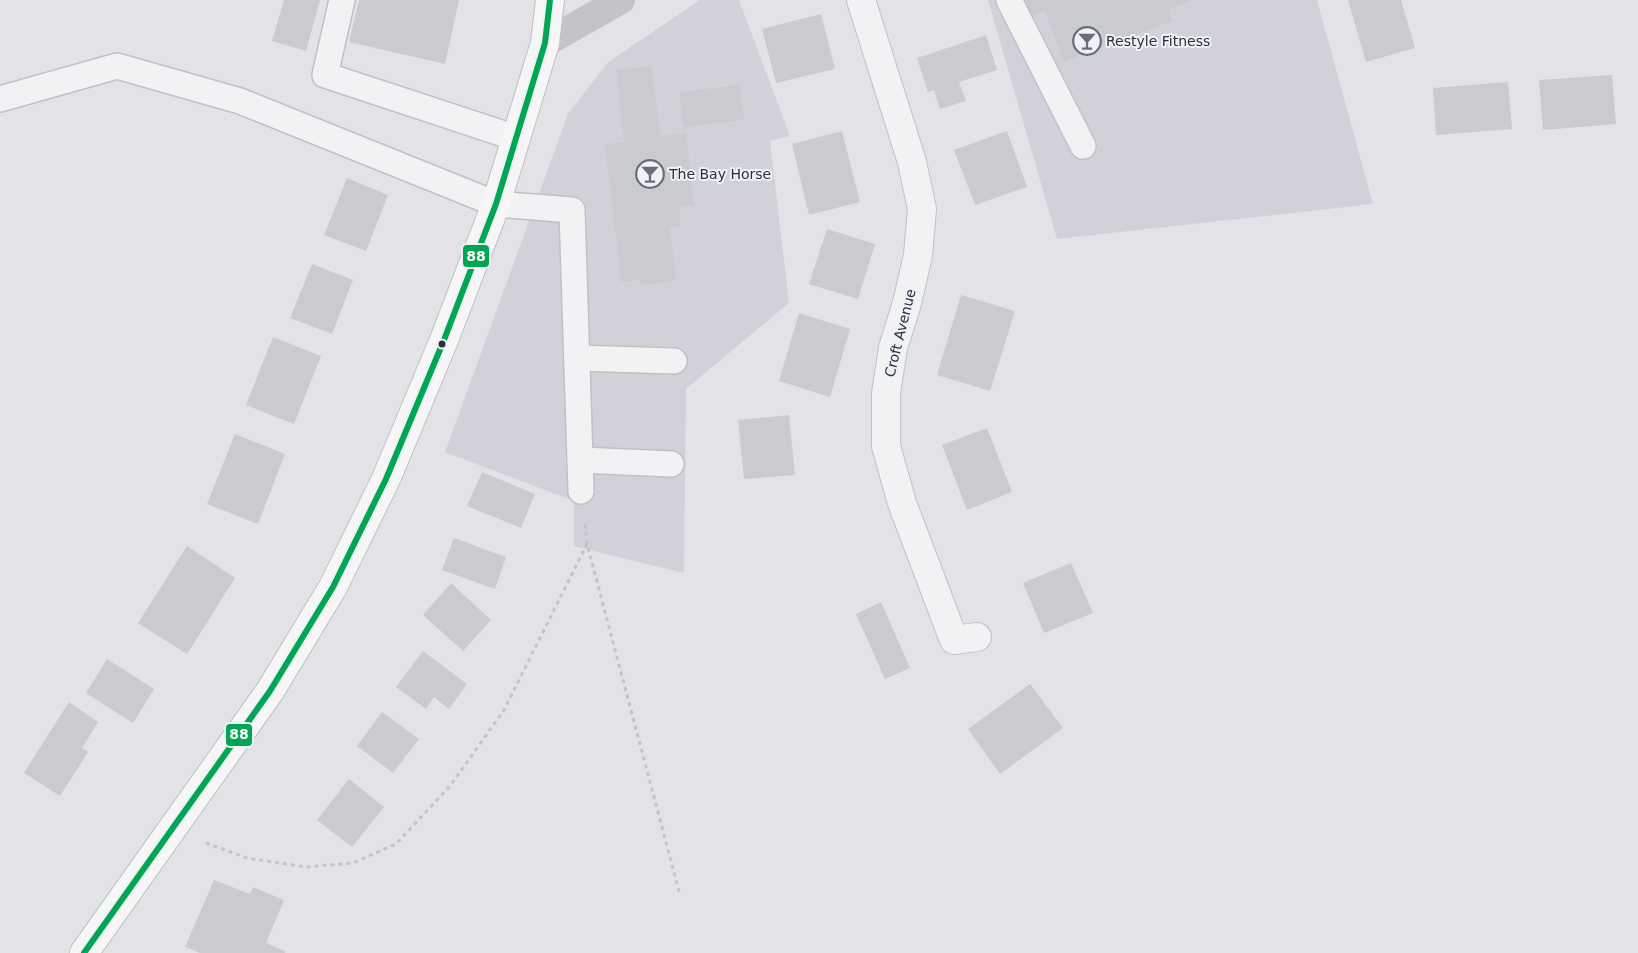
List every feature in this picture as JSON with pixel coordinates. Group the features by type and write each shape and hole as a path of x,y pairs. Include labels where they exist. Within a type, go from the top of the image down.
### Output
{"main road":[{"path":"84,953 172,832 270,691 333,587 386,479 444,340 496,204 544,43 550,0"}],"street":[{"path":"544,43 621,0"},
{"name":"Croft Avenue","path":"861,0 912,162 922,209 918,255 908,303 893,348 886,393 886,446 902,504 954,640 977,637"}],"lane":[{"path":"342,0 325,75 516,138"},
{"path":"1009,0 1083,146"},
{"path":"0,99 117,66 240,101 496,204 572,210 581,491"},
{"path":"577,358 674,361"},
{"path":"580,460 671,464"}],"path":[{"path":"581,491 587,544 680,895"},
{"path":"172,832 247,858 306,867 352,863 396,844 450,786 504,710 587,544"}],"shaded area":[{"path":"700,0 739,0 790,136 770,141 789,303 686,389 684,573 574,546 574,501 445,452 568,114 608,62"},
{"path":"988,0 1317,0 1373,204 1057,239"}],"building":[{"path":"284,0 320,0 306,51 272,41"},
{"path":"359,0 459,0 445,64 349,42"},
{"name":"Restyle Fitness","path":"1020,0 1193,0 1168,10 1172,21 1064,62 1045,11 1027,18"},
{"path":"1348,0 1401,0 1415,48 1366,62"},
{"path":"821,14 835,69 776,83 762,29"},
{"path":"986,35 997,70 959,82 966,101 940,109 934,90 928,92 917,58"},
{"name":"The Bay Horse","path":"652,66 660,136 686,133 694,205 679,207 681,226 670,228 676,281 640,285 640,280 621,282 605,144 624,142 616,70"},
{"path":"1612,75 1616,124 1543,130 1539,80"},
{"path":"1508,82 1512,129 1436,135 1433,88"},
{"path":"740,85 744,120 683,127 679,92"},
{"path":"842,131 860,202 809,215 792,144"},
{"path":"1007,131 1027,187 975,205 954,150"},
{"path":"347,178 388,195 366,251 324,235"},
{"path":"827,229 875,244 858,299 809,284"},
{"path":"312,264 353,280 332,334 290,318"},
{"path":"961,295 1015,311 990,391 937,375"},
{"path":"799,313 850,329 830,397 779,381"},
{"path":"273,337 321,356 294,424 246,405"},
{"path":"789,415 795,475 744,479 738,420"},
{"path":"987,428 1012,492 967,510 942,445"},
{"path":"235,434 285,454 258,524 207,504"},
{"path":"482,472 535,494 521,528 467,506"},
{"path":"454,538 506,557 495,589 442,570"},
{"path":"187,546 235,578 187,654 138,623"},
{"path":"1071,563 1093,613 1044,633 1023,583"},
{"path":"451,583 491,620 463,651 423,615"},
{"path":"881,602 910,668 885,679 856,614"},
{"path":"423,651 467,684 449,709 434,697 426,709 396,687"},
{"path":"107,659 154,689 133,723 86,693"},
{"path":"1030,684 1063,728 1000,774 968,729"},
{"path":"69,702 98,722 82,748 88,752 60,796 24,773"},
{"path":"382,712 419,739 393,773 357,746"},
{"path":"349,779 384,807 352,847 317,820"},
{"path":"214,880 250,894 253,887 284,900 266,943 285,951 285,953 200,953 185,947"}],"transit line":[{"name":"88","path":"84,953 270,691 333,587 386,479 444,340 496,204 545,43 550,0"}],"place":[{"name":"Restyle Fitness","path":"1087,41"},
{"name":"The Bay Horse","path":"650,174"}]}
